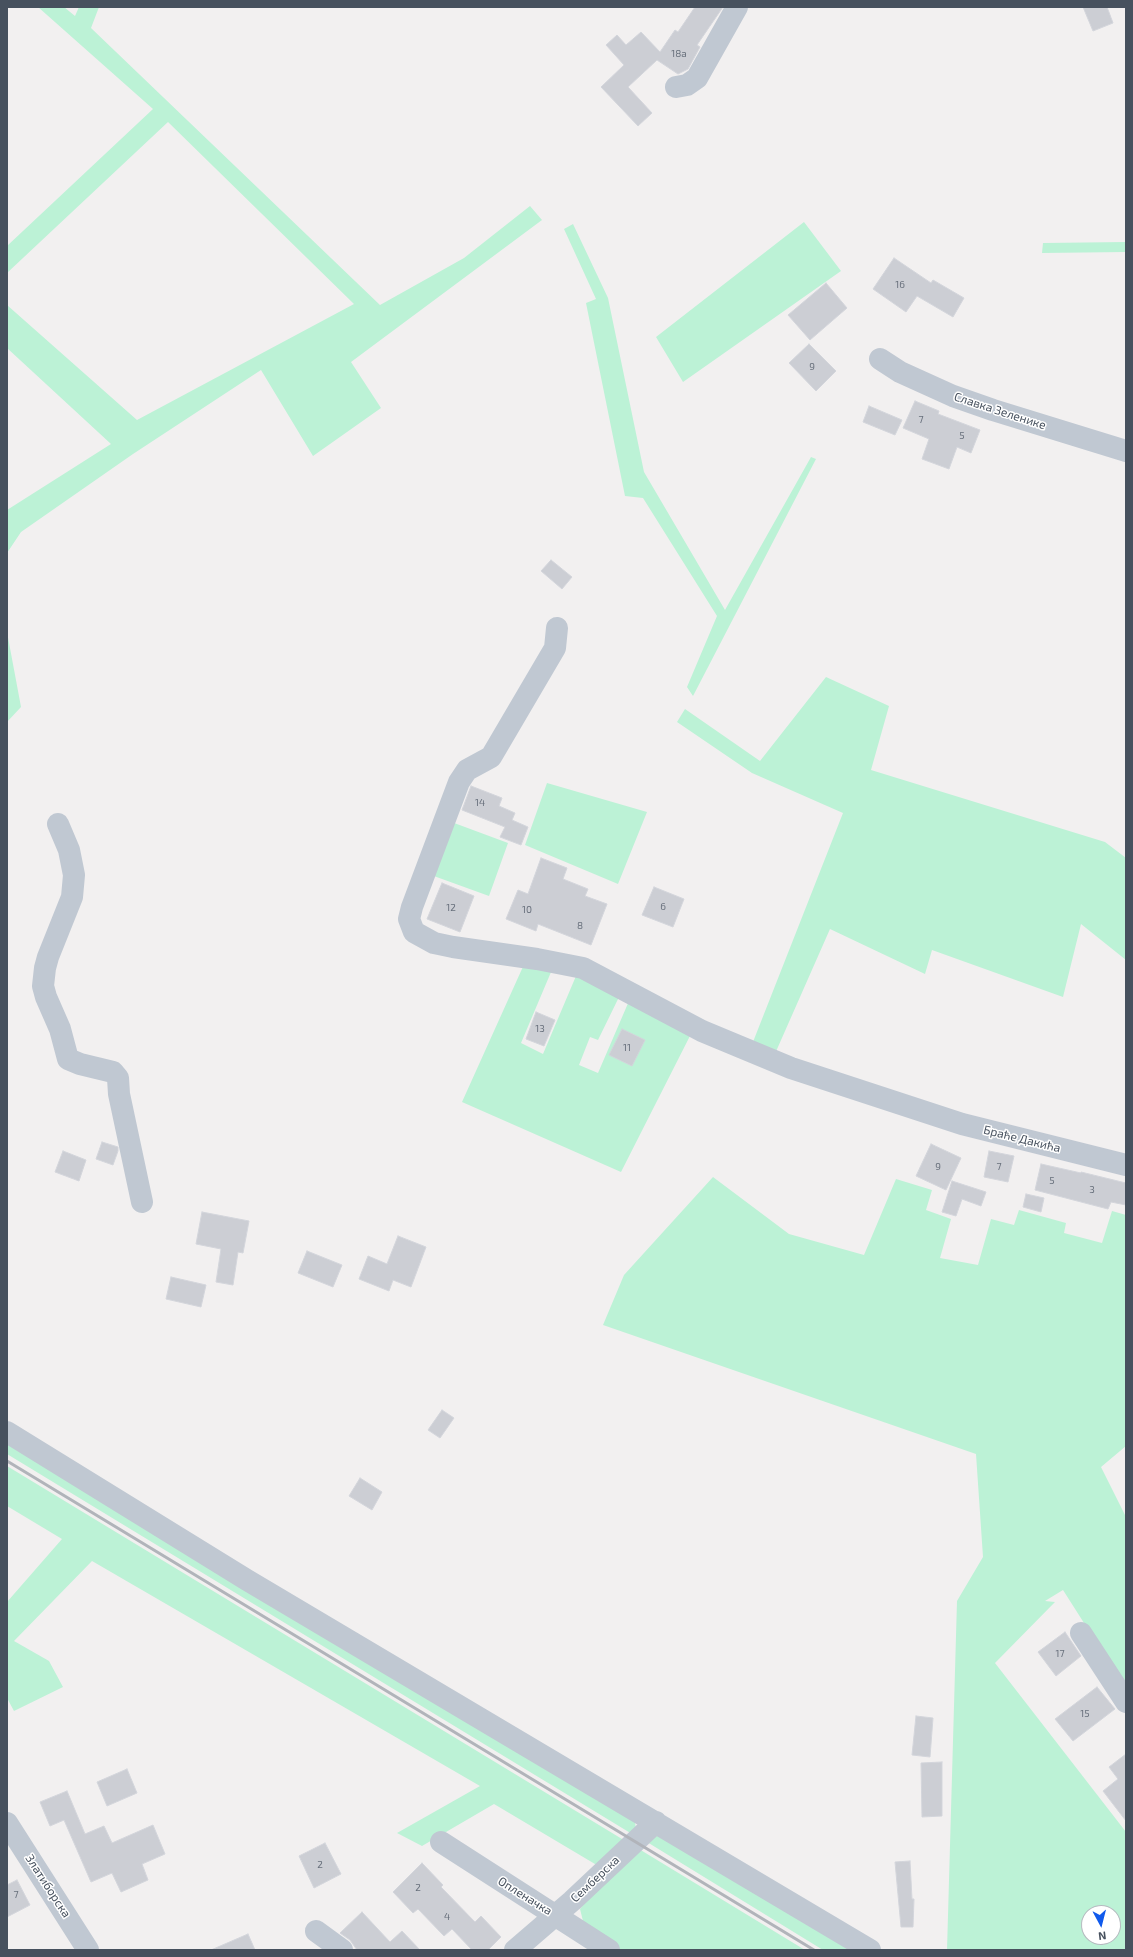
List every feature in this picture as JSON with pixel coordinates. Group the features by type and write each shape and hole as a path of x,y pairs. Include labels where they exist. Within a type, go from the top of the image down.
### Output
{"street":[{"path":"676,87 687,84 697,78 737,7"},
{"name":"Славка Зеленике","path":"880,359 900,372 953,396 993,410 1126,451"},
{"name":"Браће Дакића","path":"557,628 555,648 491,757 467,770 459,782 412,908 409,919 414,932 434,943 452,947 537,959 583,968 660,1010 728,1043 832,1082 918,1110 1029,1142 1126,1165"},
{"path":"58,824 69,850 74,875 72,897 48,957 43,986 46,997 60,1029 68,1059 80,1064 113,1072 118,1078 119,1094 142,1202"},
{"path":"7,1432 247,1580 870,1950"},
{"path":"1081,1633 1126,1702"},
{"name":"Златиборска","path":"7,1822 88,1950"},
{"name":"Семберска","path":"515,1950 656,1822"},
{"name":"Опленачка","path":"441,1842 555,1914 588,1938 609,1950"},
{"path":"316,1931 342,1950"}],"green space":[{"path":"38,7 64,7 75,16 79,7 99,7 91,28 380,305 464,258 530,206 542,220 351,362 381,408 313,456 261,370 133,454 21,532 7,553 7,510 111,444 7,348 7,305 137,420 354,304 168,122 7,273 7,246 153,109"},
{"path":"804,222 841,271 683,382 656,337"},
{"path":"573,224 608,298 644,472 725,610 811,457 816,459 693,696 687,687 717,616 643,498 625,496 586,303 596,299 564,229"},
{"path":"1126,242 1126,252 1042,253 1043,243"},
{"path":"7,632 21,707 7,722"},
{"path":"826,677 889,706 871,770 1105,842 1126,858 1126,960 1081,924 1063,997 932,950 925,974 830,929 774,1056 751,1047 843,813 752,773 677,722 685,709 760,761"},
{"path":"547,783 647,812 618,884 525,845"},
{"path":"438,817 508,843 489,896 420,871"},
{"path":"526,960 554,965 521,1043 543,1054 576,976 619,997 598,1040 590,1037 579,1065 598,1073 629,1001 693,1030 621,1172 462,1102"},
{"path":"713,1177 789,1234 864,1255 896,1179 932,1190 926,1210 951,1219 940,1258 978,1265 991,1219 1014,1225 1019,1210 1066,1223 1064,1233 1102,1243 1112,1211 1126,1215 1126,1446 1101,1467 1126,1517 1126,1689 1063,1590 1045,1601 1055,1602 995,1663 1126,1832 1126,1950 947,1950 957,1601 983,1557 976,1454 603,1325 624,1275"},
{"path":"7,1442 634,1818 636,1828 632,1834 7,1454"},
{"path":"7,1466 627,1842 600,1867 494,1804 422,1846 397,1833 480,1786 92,1561 14,1641 49,1661 63,1687 14,1711 7,1698 7,1602 62,1539 7,1506"},
{"path":"657,1832 853,1950 823,1950 647,1842"},
{"path":"639,1849 805,1950 620,1950 583,1921 580,1909 594,1892"}],"building":[{"path":"695,7 723,7 697,45 700,47 688,69 678,74 657,60 628,87 652,113 638,126 601,87 624,65 606,45 617,35 626,45 641,32 660,52 675,30 678,32"},
{"path":"1083,7 1107,7 1113,23 1093,31"},
{"path":"894,258 931,283 933,280 964,298 953,317 917,296 906,312 873,289"},
{"path":"826,283 847,308 810,340 788,315"},
{"path":"809,344 836,371 816,391 789,363"},
{"path":"915,401 939,411 938,414 980,430 971,453 957,447 949,469 922,459 929,439 903,428"},
{"path":"869,406 902,420 895,435 863,422"},
{"path":"551,560 572,577 562,589 541,571"},
{"path":"471,786 502,798 499,806 515,813 512,820 528,827 521,845 500,837 505,827 462,810"},
{"path":"541,858 567,868 563,879 588,889 585,896 607,904 591,945 538,924 536,931 506,919 518,890 528,894"},
{"path":"442,883 474,896 460,932 427,919"},
{"path":"654,887 684,899 673,927 642,915"},
{"path":"536,1012 555,1020 544,1046 526,1039"},
{"path":"622,1029 645,1040 632,1066 609,1055"},
{"path":"102,1142 118,1147 113,1165 96,1159"},
{"path":"931,1144 961,1158 946,1190 916,1176"},
{"path":"63,1151 86,1160 79,1181 55,1172"},
{"path":"989,1151 1014,1156 1008,1182 984,1177"},
{"path":"1041,1164 1126,1183 1126,1205 1111,1202 1108,1209 1035,1190"},
{"path":"952,1181 986,1192 981,1206 962,1199 956,1216 942,1212"},
{"path":"1026,1194 1044,1198 1041,1212 1023,1207"},
{"path":"202,1212 249,1221 243,1253 238,1252 233,1285 216,1282 221,1249 196,1244"},
{"path":"398,1236 426,1247 411,1287 393,1280 389,1291 359,1279 368,1256 387,1264"},
{"path":"307,1251 342,1265 333,1287 298,1273"},
{"path":"171,1277 206,1285 201,1307 166,1299"},
{"path":"442,1410 454,1418 440,1438 428,1430"},
{"path":"360,1478 382,1492 372,1510 349,1496"},
{"path":"1065,1632 1081,1656 1056,1676 1038,1652"},
{"path":"1097,1687 1115,1709 1073,1741 1055,1719"},
{"path":"916,1716 933,1718 930,1757 912,1755"},
{"path":"1126,1754 1126,1821 1103,1791 1118,1779 1109,1767"},
{"path":"942,1762 942,1816 922,1817 921,1763"},
{"path":"127,1769 137,1793 107,1806 97,1782"},
{"path":"67,1791 85,1834 104,1826 112,1843 153,1825 165,1854 142,1864 148,1880 121,1892 112,1873 91,1882 64,1820 50,1826 40,1802"},
{"path":"325,1843 341,1874 314,1888 299,1856"},
{"path":"910,1861 912,1899 914,1899 913,1927 901,1927 895,1862"},
{"path":"422,1863 443,1885 441,1887 475,1922 481,1916 501,1937 488,1950 472,1950 452,1929 444,1936 418,1909 413,1913 393,1892"},
{"path":"17,1880 30,1905 7,1917 7,1885"},
{"path":"362,1912 390,1942 402,1931 420,1950 357,1950 350,1940 340,1933"},
{"path":"248,1934 255,1950 211,1950"}],"railway":[{"path":"7,1461 814,1950"}]}
